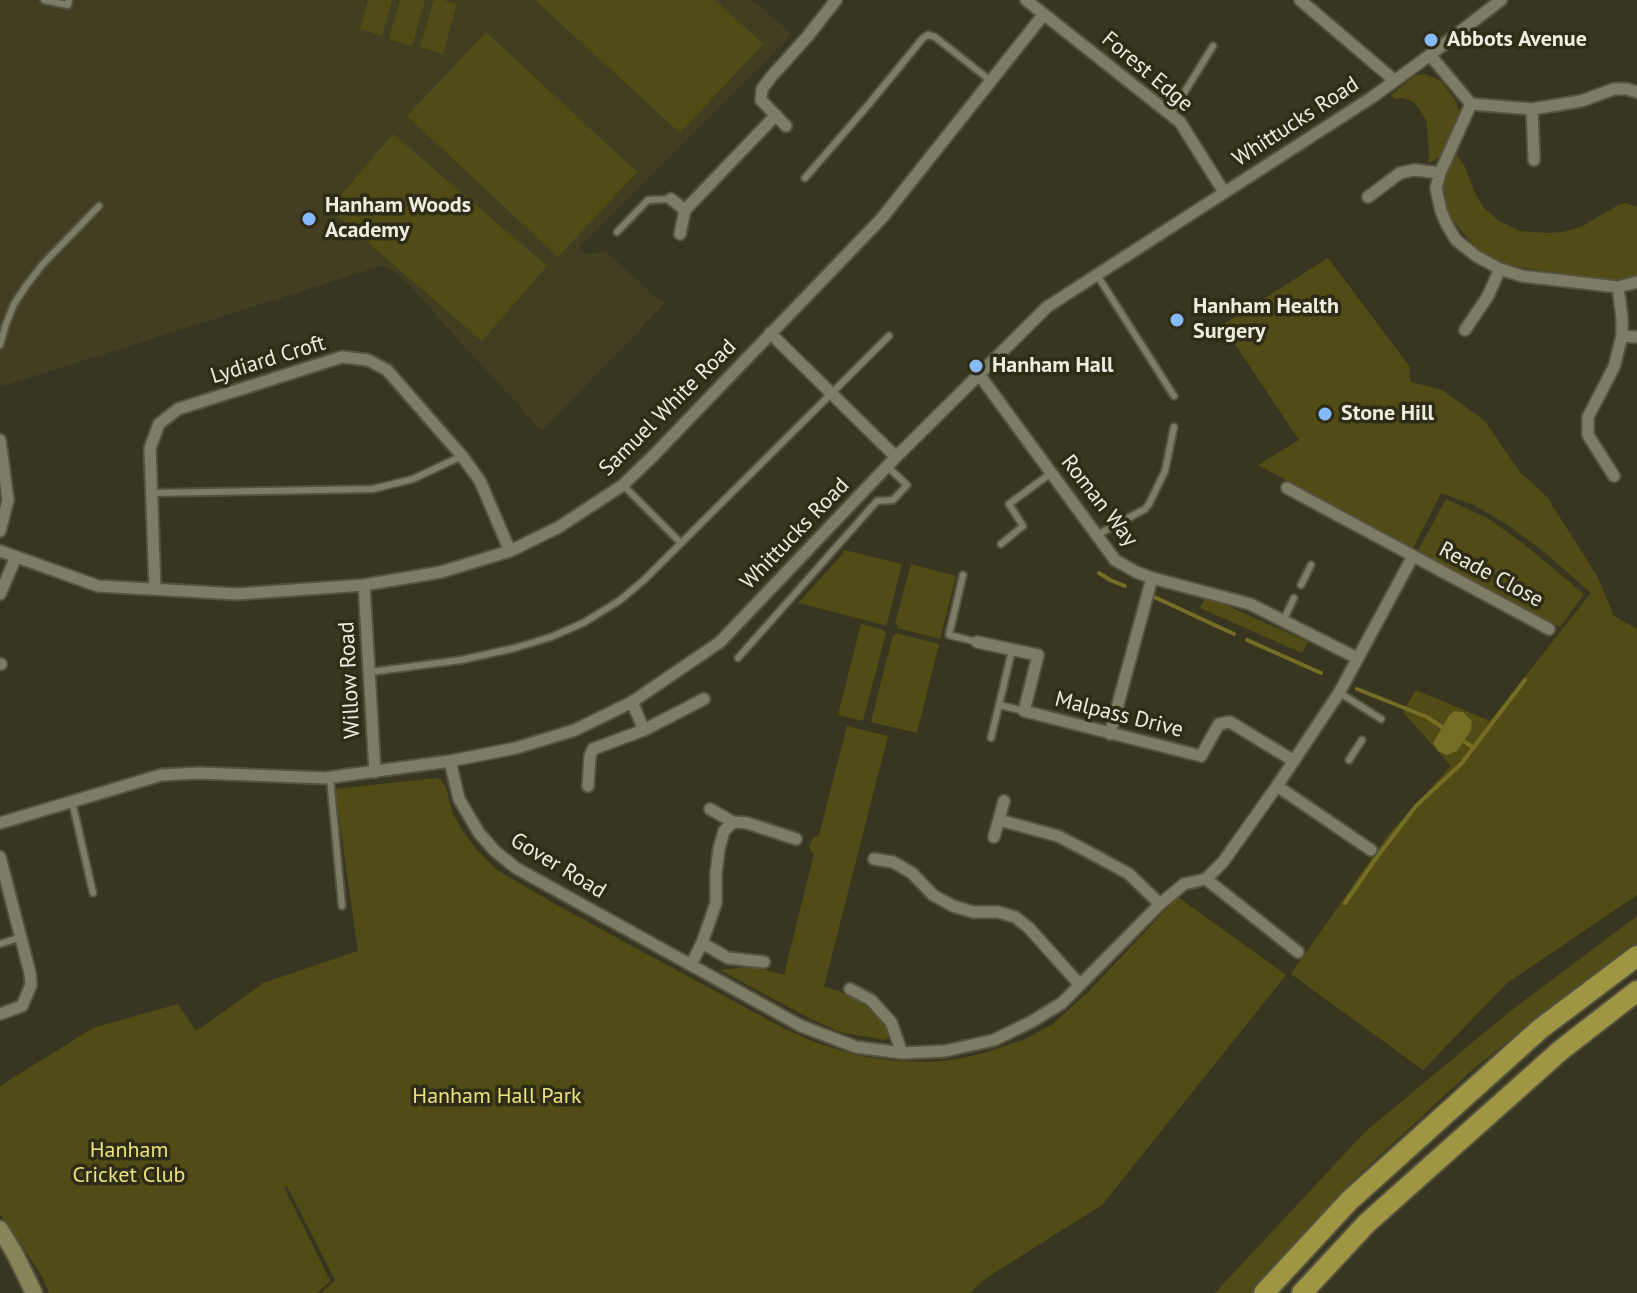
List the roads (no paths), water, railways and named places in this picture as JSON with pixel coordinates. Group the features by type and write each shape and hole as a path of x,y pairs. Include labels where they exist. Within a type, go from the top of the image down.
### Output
{"highway":[{"path":"1264,1293 1349,1201 1540,1029 1637,956"},
{"path":"1302,1293 1367,1223 1561,1050 1637,991"}],"street":[{"path":"786,126 761,100 762,89 836,0"},
{"name":"Forest Edge","path":"1026,0 1180,122 1224,192"},
{"path":"1300,0 1394,80"},
{"name":"Whittucks Road","path":"0,823 161,775 200,773 330,777 450,761 516,748 575,730 632,702 720,642 891,462 1047,307 1371,98 1501,0"},
{"name":"Samuel White Road","path":"0,551 98,586 237,594 364,585 441,572 510,551 559,527 623,485 882,218 1044,14"},
{"path":"1430,55 1471,104 1532,109 1581,101 1614,89 1637,92"},
{"path":"1471,104 1436,188 1441,211 1456,240 1476,256 1522,276 1618,287 1637,282"},
{"path":"1532,109 1534,160"},
{"path":"680,234 685,210 776,115"},
{"path":"1368,197 1400,173 1414,170 1440,173"},
{"path":"671,199 685,210"},
{"path":"1465,330 1488,296 1500,269"},
{"path":"1614,476 1588,435 1588,417 1614,367 1622,336 1618,287"},
{"path":"770,333 830,393 891,462"},
{"path":"1622,336 1637,337"},
{"name":"Lydiard Croft","path":"155,589 150,448 159,424 178,409 342,357 368,360 387,370 462,456 480,481 510,551"},
{"name":"Roman Way","path":"978,373 1115,560 1152,578 1250,604 1357,658"},
{"path":"0,440 8,500 0,531"},
{"name":"Reade Close","path":"1287,488 1549,629"},
{"name":"Reade Close","path":"1206,879 1223,862 1339,693 1413,556"},
{"path":"0,594 16,557"},
{"path":"1110,734 1152,578"},
{"name":"Willow Road","path":"364,585 375,772"},
{"name":"Malpass Drive","path":"977,642 1038,655 1024,711 1201,756 1219,724 1230,722 1294,761"},
{"path":"588,786 593,749 644,730 704,699"},
{"path":"632,702 644,730"},
{"name":"Gover Road","path":"450,761 459,799 479,833 516,868 801,1026 856,1047 902,1053 945,1051 994,1040 1062,1003 1160,904 1184,884 1206,879"},
{"path":"1277,786 1371,850"},
{"path":"994,837 1004,801"},
{"path":"710,809 733,822 747,823 796,839"},
{"path":"999,820 1058,836 1129,874 1160,904"},
{"path":"691,965 716,903 719,849 724,831 733,822"},
{"path":"0,857 31,985 22,1006 0,1014"},
{"path":"874,859 893,862 912,873 933,895 953,906 973,912 998,912 1015,917 1029,928 1080,985"},
{"path":"1206,879 1298,952"},
{"path":"702,943 728,958 764,962"},
{"path":"850,989 871,1000 891,1022 902,1053"},
{"path":"0,1229 34,1293"}],"lane":[{"path":"44,0 68,5 69,0"},
{"path":"805,178 928,35 935,37 991,81"},
{"path":"1170,115 1213,46"},
{"path":"617,232 648,200 671,199"},
{"path":"0,345 14,304 26,286 99,206"},
{"path":"1097,275 1174,396"},
{"path":"370,672 461,660 515,648 583,623 619,601 644,580 889,336"},
{"path":"1097,535 1149,504 1165,471 1174,427"},
{"path":"152,493 373,489 413,479 462,456"},
{"path":"738,658 877,501 893,500 907,485 891,462"},
{"path":"1001,544 1023,526 1009,504 1051,473"},
{"path":"623,485 681,543"},
{"path":"1301,585 1311,565"},
{"path":"963,575 949,635 977,642"},
{"path":"1283,621 1294,598"},
{"path":"991,738 1012,650"},
{"path":"1339,693 1380,718 1372,725"},
{"path":"999,705 1024,711"},
{"path":"1349,760 1362,740"},
{"path":"330,777 342,906"},
{"path":"72,801 93,893"},
{"path":"0,944 21,937"}],"waterway":[{"path":"1099,573 1125,586"},
{"path":"1150,595 1234,634"},
{"path":"1247,640 1321,673"},
{"path":"1345,903 1416,806 1461,764 1525,680"},
{"path":"1357,689 1427,717 1442,727"},
{"path":"1465,742 1474,748"}],"place":[{"name":"Abbots Avenue","path":"1431,40"},
{"name":"Hanham Woods Academy","path":"309,219"},
{"name":"Hanham Health Surgery","path":"1177,320"},
{"name":"Hanham Hall","path":"976,366"},
{"name":"Stone Hill","path":"1325,414"}],"park label":[{"name":"Hanham Hall Park","path":"497,1097"},
{"name":"Hanham Cricket Club","path":"129,1164"}]}
